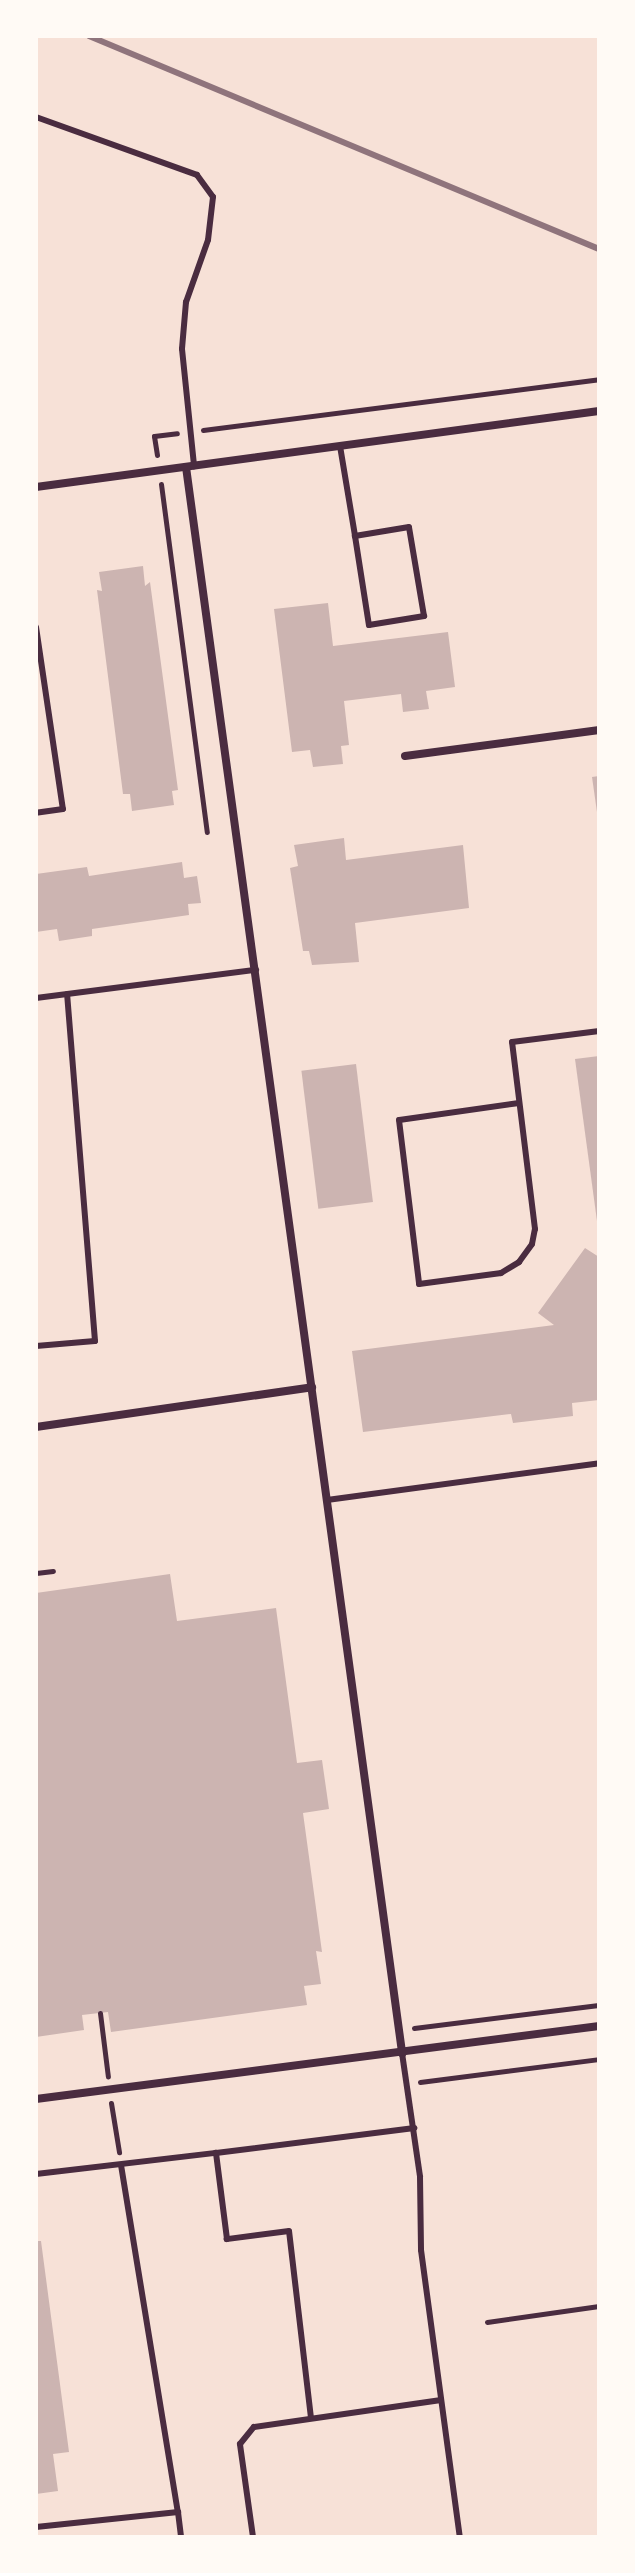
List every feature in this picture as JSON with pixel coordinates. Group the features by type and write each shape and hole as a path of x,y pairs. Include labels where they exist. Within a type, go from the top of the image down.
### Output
{"street":[{"path":"36,487 599,411"},
{"path":"190,466 402,2053"},
{"path":"405,756 599,730"},
{"path":"36,1427 312,1387"},
{"path":"36,2099 599,2026"}],"lane":[{"path":"36,117 197,175 213,197 208,240 186,302 182,349 190,466"},
{"path":"340,446 369,625 424,616 409,527 355,536"},
{"path":"36,627 63,809 36,813"},
{"path":"36,998 256,970"},
{"path":"36,1346 95,1341 67,994"},
{"path":"519,1103 399,1120 419,1284 501,1273 519,1262 532,1244 535,1229 512,1042 599,1031"},
{"path":"327,1500 599,1463"},
{"path":"402,2053 414,2128 421,2250 460,2537"},
{"path":"36,2174 414,2128"},
{"path":"216,2153 227,2239 289,2231 311,2418"},
{"path":"121,2165 181,2537"},
{"path":"253,2537 240,2444 254,2427 441,2400"},
{"path":"36,2527 178,2512"}],"path":[{"path":"207,832 154,436 599,379"},
{"path":"36,1573 53,1571"},
{"path":"399,2030 599,2005"},
{"path":"407,2084 599,2059"},
{"path":"487,2322 599,2306"}],"building":[{"path":"143,566 145,586 150,582 178,790 172,791 174,805 132,811 130,794 123,794 97,590 102,591 99,572"},
{"path":"328,603 333,646 448,632 455,687 426,691 429,709 403,712 401,694 344,701 349,745 341,746 343,764 313,767 310,750 292,752 274,609"},
{"path":"599,776 599,812 597,812 592,777"},
{"path":"344,838 346,860 463,845 469,908 355,923 359,962 312,965 309,951 303,951 290,868 298,866 294,845"},
{"path":"182,862 184,878 197,876 201,903 188,904 189,915 92,929 92,936 59,941 57,929 36,932 36,874 87,867 89,876"},
{"path":"599,1056 599,1221 597,1221 575,1059"},
{"path":"356,1064 373,1202 318,1209 301,1071"},
{"path":"585,1248 599,1257 599,1400 572,1403 573,1416 513,1423 511,1414 363,1432 352,1351 554,1325 538,1313"},
{"path":"170,1574 177,1621 276,1608 297,1763 322,1760 329,1809 303,1813 322,1952 316,1951 321,1984 304,1986 307,2005 111,2032 108,2012 82,2015 84,2030 36,2037 36,1593"},
{"path":"36,2241 41,2241 69,2452 53,2454 58,2491 36,2494"}],"railway":[{"path":"89,36 599,249"}]}
